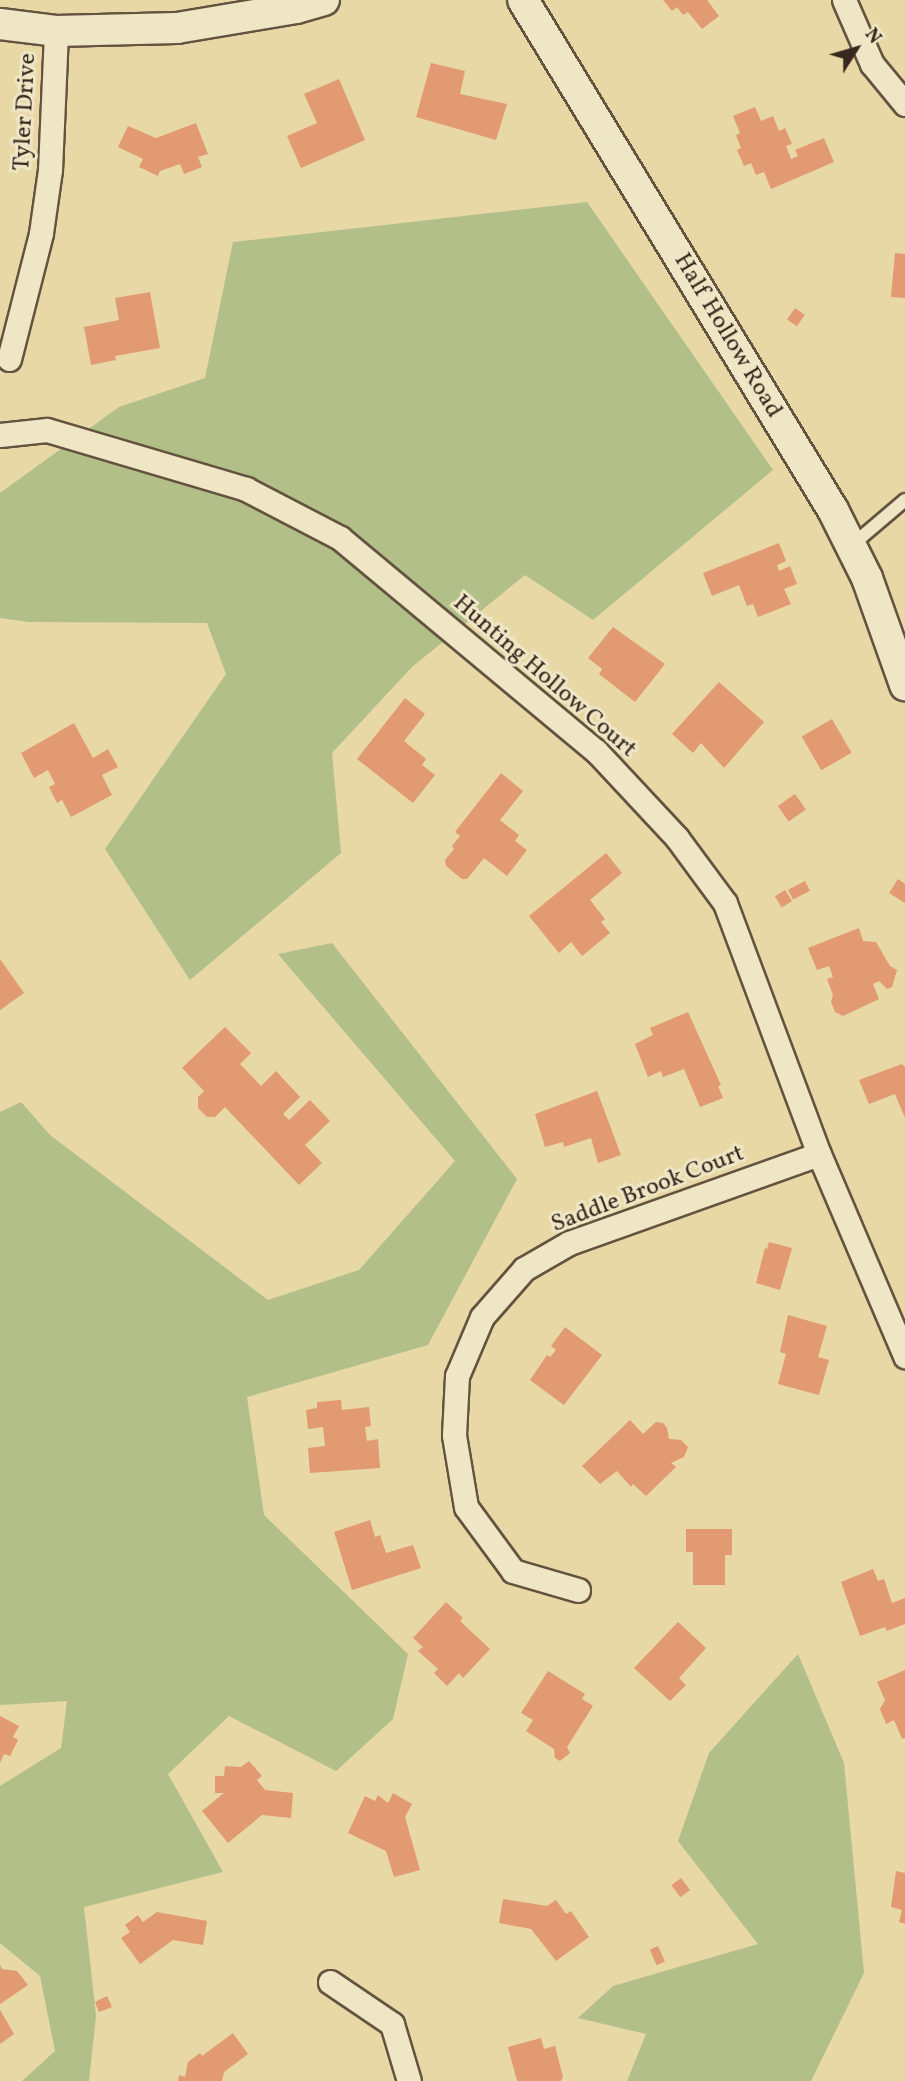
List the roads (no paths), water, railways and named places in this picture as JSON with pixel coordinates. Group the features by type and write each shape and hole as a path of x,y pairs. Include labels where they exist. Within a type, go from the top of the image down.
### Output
{"street":[{"path":"0,24 56,30 177,28 296,8 324,0"},
{"name":"Half Hollow Road","path":"523,0 833,510 867,578 905,685"},
{"path":"845,0 872,64 905,104"},
{"name":"Tyler Drive","path":"9,359 43,220 50,170 56,30"},
{"name":"Hunting Hollow Court","path":"0,435 47,430 246,489 340,538 596,751 677,838 725,903 819,1154 905,1356"},
{"name":"Saddle Brook Court","path":"578,1590 513,1571 466,1507 454,1435 457,1376 482,1317 524,1269 569,1243 819,1154"},
{"path":"331,1982 392,2024 409,2081"}],"lane":[{"path":"851,546 905,500"}]}
